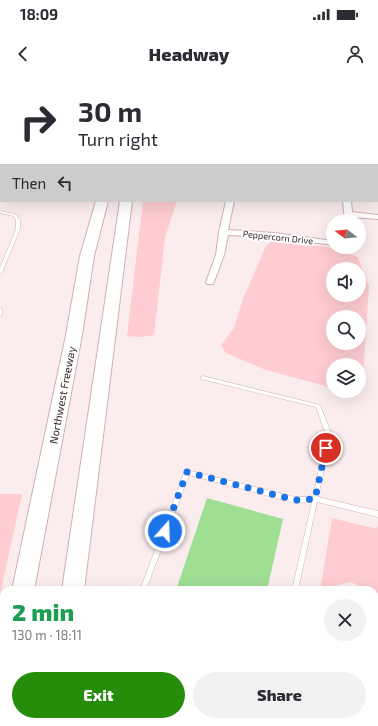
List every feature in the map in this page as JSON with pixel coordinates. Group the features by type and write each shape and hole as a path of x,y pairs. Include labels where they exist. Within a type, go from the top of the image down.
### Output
{"highway":[{"path":"87,256 90,202"},
{"name":"Northwest Freeway","path":"24,586 74,335 87,256 102,202"},
{"path":"74,586 126,202"}],"street":[{"path":"210,282 220,255 223,232 230,202"},
{"path":"347,202 349,214"},
{"path":"366,217 378,216"},
{"name":"Peppercorn Drive","path":"223,232 274,235 326,242"}],"lane":[{"path":"0,212 14,215 18,220 18,229 0,274"},
{"path":"0,309 0,315"},
{"path":"203,378 318,406 329,435 296,586"},
{"path":"144,586 187,472 295,500 315,499 378,514"}],"shaded area":[{"path":"143,202 177,202 165,237 154,335 142,337 127,336"},
{"path":"272,241 326,247 326,254 349,254 358,257 360,262 326,262 326,302 366,302 366,278 369,286 366,331 366,310 326,310 326,350 365,350 364,358 326,358 326,386 266,370 226,353 221,345 234,328 243,299 266,246"},
{"path":"0,494 22,494 2,586 0,586"},
{"path":"332,518 377,529 378,525 378,586 360,586 351,582 336,586 321,586"}],"building":[{"path":"207,498 283,519 268,586 177,586"}],"route":[{"path":"165,531 187,472 295,500 315,499 326,448"}]}
